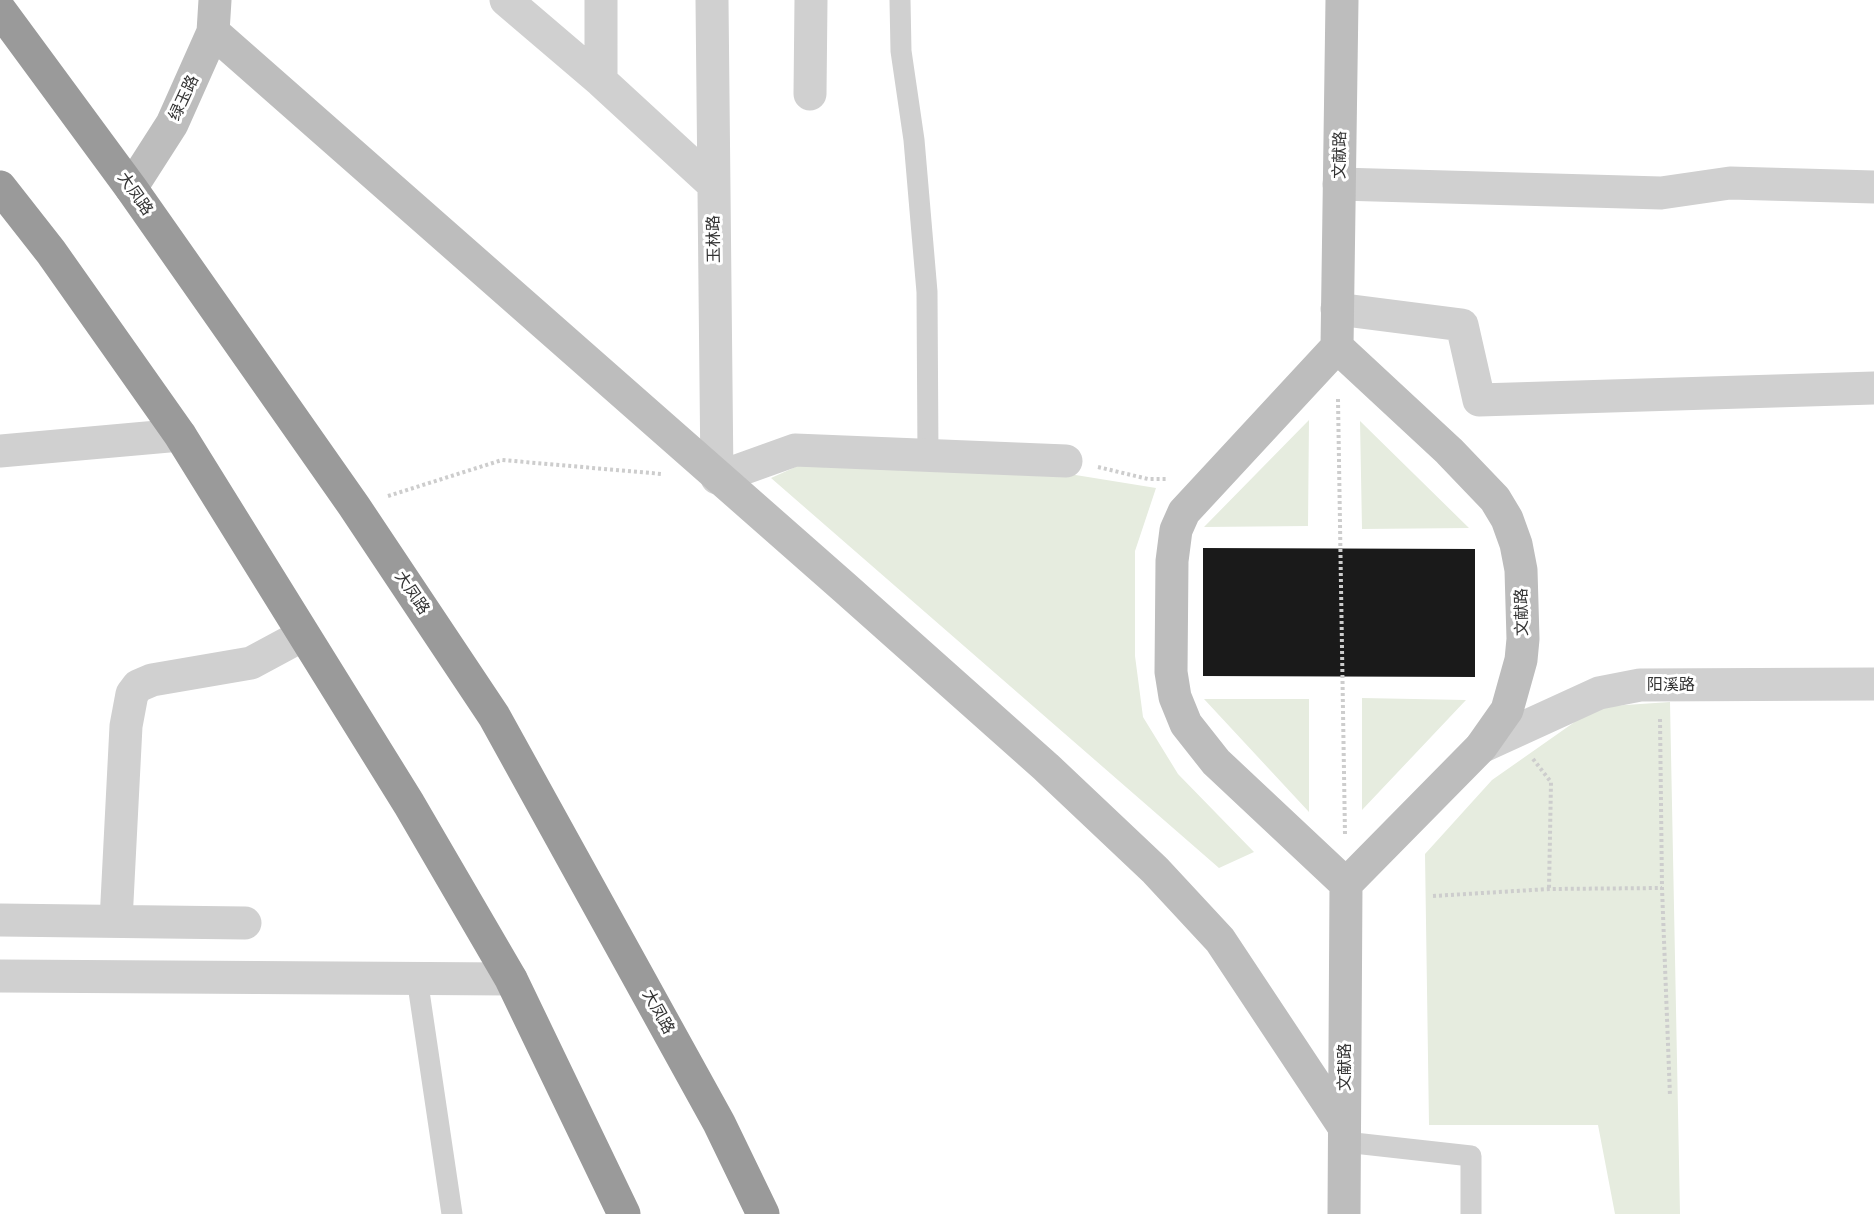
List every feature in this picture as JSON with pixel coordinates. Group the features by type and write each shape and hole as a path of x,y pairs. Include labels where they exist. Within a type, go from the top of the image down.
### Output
{"highway":[{"name":"大凤路","path":"0,10 131,188 354,506 494,716 719,1123 763,1214"},
{"path":"0,187 51,252 180,435 409,804 511,979 624,1214"}],"street":[{"path":"506,0 601,81 713,184"},
{"path":"601,0 601,81"},
{"name":"玉林路","path":"712,0 717,478"},
{"path":"810,94 812,0"},
{"name":"文献路","path":"1342,0 1337,347 1449,451 1495,500 1507,519 1521,570 1522,650 1506,710 1481,747 1346,884 1344,1214"},
{"path":"214,16 717,478 1037,759 1155,870 1220,940 1345,1134"},
{"name":"绿玉路","path":"131,188 172,124 214,16"},
{"path":"1339,184 1661,193 1730,183 1874,187"},
{"path":"1337,309 1462,325 1479,400 1874,388"},
{"path":"1337,347 1210,481 1184,512 1176,530 1172,561 1171,672 1175,697 1186,724 1216,762 1346,884"},
{"path":"0,451 180,435"},
{"path":"717,478 795,450 928,457 1066,460"},
{"path":"116,921 126,726 132,694 138,686 152,680 251,663 303,635"},
{"name":"阳溪路","path":"1481,747 1599,693 1640,685 1874,684"},
{"path":"0,920 245,922"},
{"path":"0,976 511,979"}],"lane":[{"path":"900,0 902,51 914,140 927,292 928,457"},
{"path":"417,978 452,1214"},
{"path":"1345,1134 1471,1156 1471,1214"}],"path":[{"path":"1337,347 1346,884"},
{"path":"354,506 502,460 717,478"},
{"path":"1066,460 1148,478 1210,481"},
{"path":"1660,686 1662,888 1670,1096"},
{"path":"1512,732 1551,782 1549,889"},
{"path":"1433,896 1549,889 1662,888"}],"shaded area":[{"path":"1309,420 1308,526 1204,527"},
{"path":"1360,421 1469,528 1362,529"},
{"path":"811,460 1057,472 1156,488 1135,551 1135,656 1143,717 1178,774 1254,852 1219,868 771,478"},
{"path":"1362,698 1466,700 1362,810"},
{"path":"1204,699 1309,699 1309,812"},
{"path":"1670,702 1680,1214 1615,1214 1598,1125 1429,1125 1425,854 1492,780 1596,707"}],"building":[{"path":"1203,548 1475,549 1475,677 1203,676"}]}
